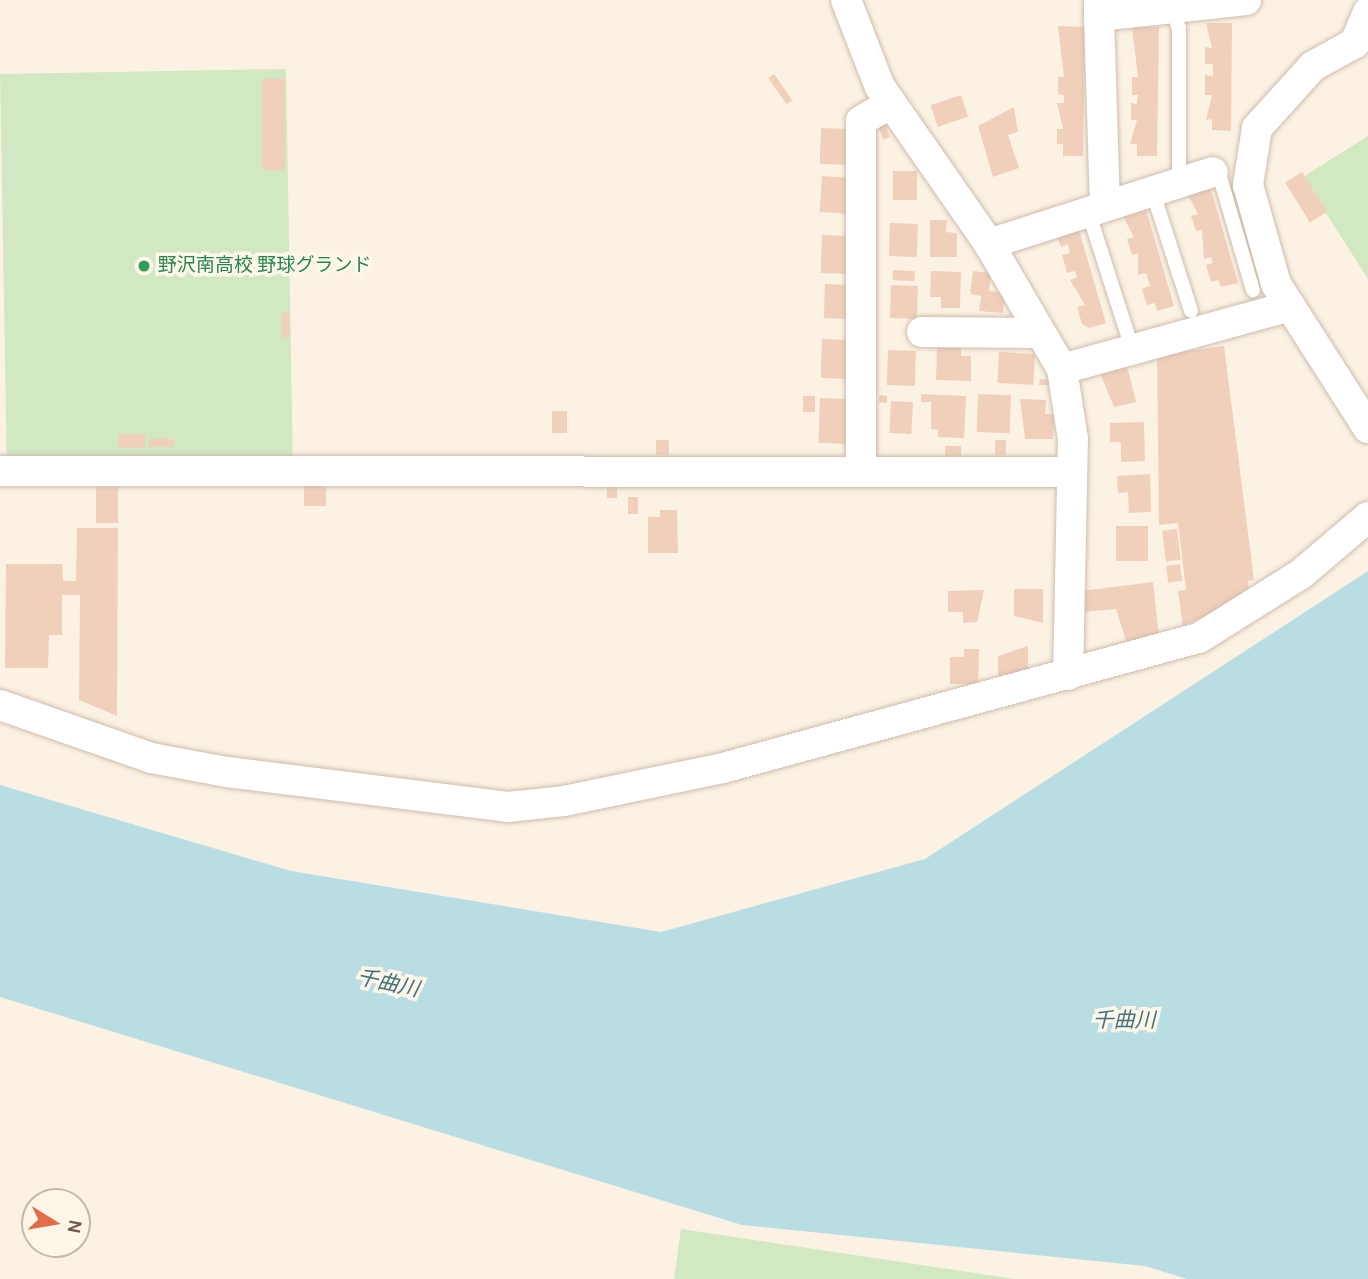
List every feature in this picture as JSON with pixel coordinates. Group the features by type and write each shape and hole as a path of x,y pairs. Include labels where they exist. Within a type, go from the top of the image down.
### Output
{"street":[{"path":"846,0 855,36 889,104 989,244 1062,369 1070,405 1068,676"},
{"path":"1096,207 1099,8 1237,2"},
{"path":"1368,12 1355,43 1313,66 1257,128 1248,185 1276,284 1368,428"},
{"path":"861,472 861,121 889,104"},
{"path":"989,244 1096,207 1213,172"},
{"path":"1062,369 1290,306"},
{"path":"922,332 1040,333"},
{"path":"0,471 1070,472"},
{"path":"0,705 151,758 509,807 723,768 1068,676 1199,638 1301,574 1368,517"}],"lane":[{"path":"1170,5 1179,28 1165,186 1191,311"},
{"path":"1213,172 1219,174 1253,290"},
{"path":"1096,207 1132,348"}],"green space":[{"name":"野沢南高校 野球グランド","path":"286,69 293,463 7,468 0,74"},
{"path":"1368,136 1368,279 1303,177"},
{"path":"681,1229 1015,1279 674,1279"}],"water":[{"name":"千曲川","path":"1368,571 1368,1279 1187,1279 1145,1266 742,1225 0,997 0,785 291,871 661,932 925,859"}],"building":[{"path":"1206,23 1232,23 1231,131 1212,130 1212,119 1206,120 1212,95 1205,95 1205,75 1213,76 1213,64 1205,64 1205,47 1212,48"},
{"path":"1058,26 1085,27 1083,156 1063,156 1063,144 1057,144 1057,129 1063,129 1057,103 1064,103 1064,95 1058,94 1058,77 1064,77"},
{"path":"1132,27 1159,27 1157,156 1137,156 1137,144 1130,144 1137,120 1131,120 1131,103 1137,104 1138,95 1132,95 1132,77 1138,77"},
{"path":"774,74 792,100 787,104 768,78"},
{"path":"262,79 285,79 285,170 262,170"},
{"path":"961,95 968,117 938,127 931,105"},
{"path":"1014,107 1018,132 1008,135 1019,168 993,177 978,126"},
{"path":"885,125 890,137 884,140 879,128"},
{"path":"821,128 850,129 849,165 820,164"},
{"path":"893,171 917,171 917,200 893,200"},
{"path":"1302,172 1327,212 1310,222 1285,183"},
{"path":"822,176 849,178 846,214 819,212"},
{"path":"1209,183 1238,283 1221,287 1218,280 1211,282 1206,265 1213,263 1211,257 1204,259 1202,230 1196,231 1191,216 1198,214 1185,190"},
{"path":"1145,206 1174,306 1157,311 1155,303 1147,305 1142,289 1150,286 1146,273 1138,275 1138,253 1132,255 1127,239 1134,237 1121,213"},
{"path":"930,220 947,220 946,232 957,233 957,257 930,257"},
{"path":"890,223 918,224 917,257 889,256"},
{"path":"1077,223 1106,323 1089,328 1082,324 1077,307 1085,305 1070,280 1077,277 1075,271 1067,273 1062,255 1070,253 1068,244 1061,247 1055,230"},
{"path":"822,235 851,236 850,274 821,273"},
{"path":"893,270 915,271 914,281 892,280"},
{"path":"931,271 961,272 960,308 941,308 941,297 930,297"},
{"path":"973,271 991,273 989,291 1005,293 1003,313 979,311 981,296 970,294"},
{"path":"825,284 852,285 851,319 824,318"},
{"path":"891,285 918,286 917,319 890,318"},
{"path":"282,312 289,312 290,337 281,337"},
{"path":"822,339 852,340 851,379 821,378"},
{"path":"937,346 961,347 961,356 971,356 971,381 936,380"},
{"path":"1224,346 1254,580 1248,581 1249,597 1183,626 1178,591 1186,590 1178,523 1159,525 1157,355"},
{"path":"888,350 916,351 915,386 887,385"},
{"path":"999,352 1035,354 1033,385 997,383"},
{"path":"1127,366 1136,402 1114,407 1100,373"},
{"path":"1040,379 1050,380 1049,385 1039,385"},
{"path":"921,394 966,396 964,438 938,437 938,430 931,429 931,402 921,402"},
{"path":"978,394 1011,395 1010,433 977,432"},
{"path":"879,395 887,396 887,403 879,402"},
{"path":"803,396 815,396 815,412 803,412"},
{"path":"820,398 851,399 849,444 818,443"},
{"path":"1020,399 1046,400 1045,414 1054,414 1053,439 1025,439"},
{"path":"891,401 913,402 911,434 889,433"},
{"path":"552,411 567,411 567,433 552,433"},
{"path":"1144,422 1145,461 1121,462 1121,442 1110,442 1110,423"},
{"path":"119,434 145,434 145,448 119,448"},
{"path":"149,439 173,439 173,447 149,447"},
{"path":"656,440 669,440 669,455 656,455"},
{"path":"995,440 1006,440 1006,455 995,455"},
{"path":"945,446 961,446 961,456 945,456"},
{"path":"1150,474 1151,512 1129,513 1128,492 1118,493 1117,476"},
{"path":"304,480 326,480 326,506 304,506"},
{"path":"96,487 118,487 118,523 96,523"},
{"path":"607,487 617,487 617,498 607,498"},
{"path":"628,497 638,497 638,514 628,514"},
{"path":"660,510 677,510 678,553 648,553 648,517 660,517"},
{"path":"1116,526 1148,526 1148,561 1116,561"},
{"path":"77,528 118,528 117,716 79,700 80,595 62,595 62,635 49,635 48,668 5,668 6,564 62,564 63,581 76,581"},
{"path":"1177,529 1181,560 1166,562 1162,531"},
{"path":"1180,564 1182,581 1168,583 1166,566"},
{"path":"1153,582 1159,637 1126,641 1116,609 1083,612 1081,591"},
{"path":"1014,589 1043,589 1043,623 1014,616"},
{"path":"984,590 977,622 963,623 963,612 948,612 948,591"},
{"path":"1028,646 1028,675 998,676 998,656"},
{"path":"964,649 979,649 978,684 950,684 950,657 964,657"}],"place":[{"name":"野沢南高校 野球グランド","path":"144,266"}]}
